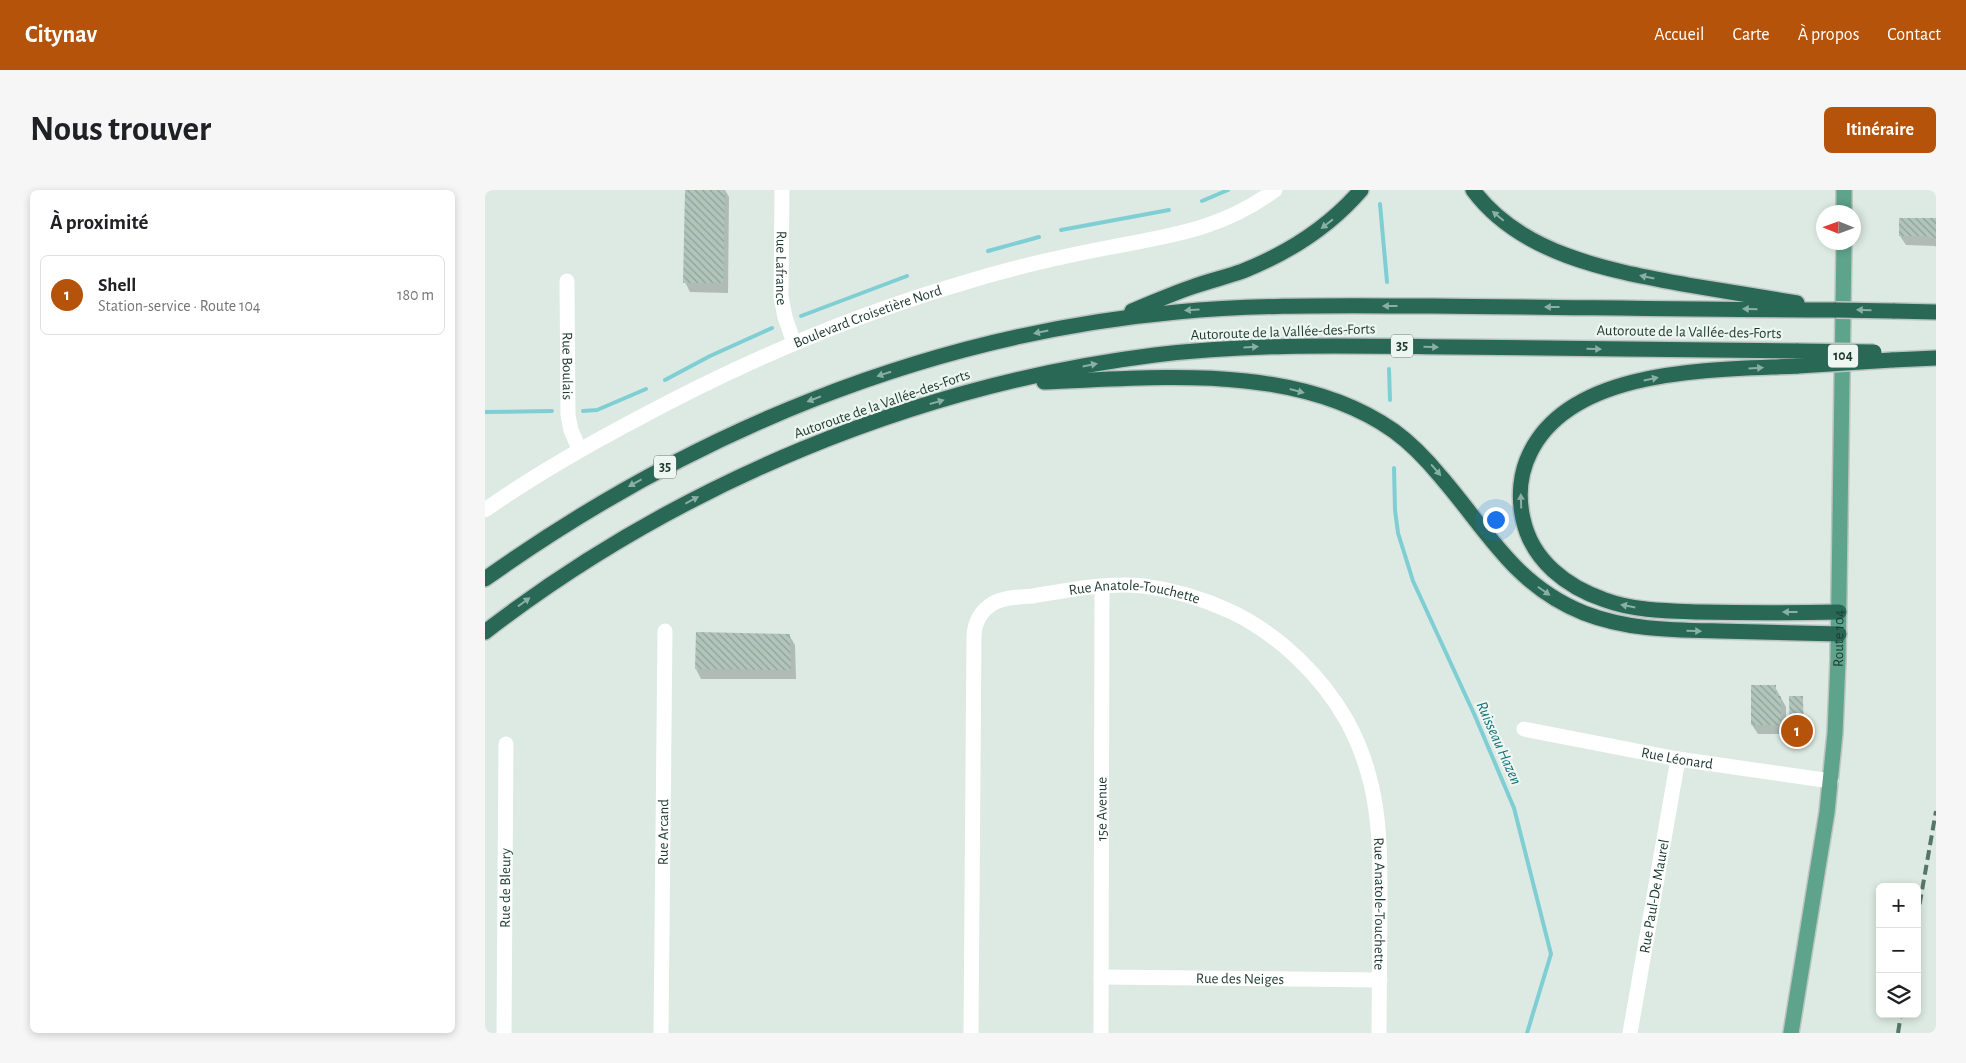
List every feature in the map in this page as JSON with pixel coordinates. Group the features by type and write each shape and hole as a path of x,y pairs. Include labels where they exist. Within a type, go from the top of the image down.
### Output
{"highway":[{"path":"1106,321 1192,287 1235,274 1270,259 1326,225 1361,190"},
{"path":"1473,190 1493,212 1521,233 1548,247 1586,262 1658,279 1798,306"},
{"name":"Autoroute de la Vallée-des-Forts","path":"485,579 555,531 635,483 703,447 757,422 859,382 945,355 1031,334 1106,321 1182,311 1279,306 1798,306 1835,310 1936,312"},
{"name":"Autoroute de la Vallée-des-Forts","path":"485,632 535,595 602,550 721,485 783,457 915,409 1008,383 1116,361 1175,353 1255,347 1364,346 1798,358 1936,353"},
{"path":"1892,356 1936,358"},
{"path":"1798,358 1671,375 1627,384 1582,401 1550,425 1532,449 1522,479 1522,515 1533,545 1552,570 1575,587 1607,601 1643,608 1678,611 1839,612"},
{"path":"1008,383 1216,378 1273,385 1328,400 1379,422 1407,441 1442,477 1485,534 1513,565 1535,585 1570,607 1611,622 1653,629 1839,634"}],"main road":[{"path":"1844,190 1844,205"},
{"name":"Route 104","path":"1791,1033 1831,781 1837,709 1844,250"}],"street":[{"name":"Rue Lafrance","path":"782,190 781,297 785,317 794,343"},
{"name":"Boulevard Croisetière Nord","path":"485,510 579,449 673,399 794,343 877,311 964,282 1083,253 1201,228 1238,213 1275,190"},
{"name":"Rue Boulais","path":"567,281 568,407 571,430 579,449"},
{"name":"Rue Anatole-Touchette","path":"971,1033 975,625 979,616 986,608 999,601 1102,587 1134,586 1167,590 1192,597 1231,612 1267,633 1295,656 1313,675 1336,704 1349,725 1362,754 1372,785 1378,813 1380,858 1379,1033"},
{"name":"15e Avenue","path":"1101,1033 1102,587"},
{"name":"Rue Arcand","path":"661,1033 665,631"},
{"name":"Rue Léonard","path":"1524,729 1677,759 1831,781"},
{"name":"Rue de Bleury","path":"504,1033 506,744"},
{"name":"Rue Paul-De Maurel","path":"1629,1033 1677,759"},
{"name":"Rue des Neiges","path":"1101,976 1379,980"}],"building":[{"path":"685,190 725,190 723,283 683,283"},
{"path":"1899,218 1936,218 1936,238 1929,238 1929,236 1899,236"},
{"path":"696,632 790,634 791,670 695,669"},
{"path":"1751,685 1776,685 1776,696 1781,696 1781,725 1751,725"},
{"path":"1789,696 1803,696 1804,744 1790,744"}],"waterway":[{"path":"1202,201 1228,190"},
{"name":"Ruisseau Hazen","path":"1380,204 1387,282"},
{"path":"1061,230 1169,210"},
{"path":"988,251 1039,237"},
{"path":"801,316 907,276"},
{"path":"665,380 710,356 772,328"},
{"name":"Ruisseau Hazen","path":"1389,369 1390,400"},
{"path":"583,411 597,410 646,389"},
{"path":"485,412 552,411"},
{"name":"Ruisseau Hazen","path":"1394,468 1395,510 1398,533 1413,581 1475,716 1514,808 1551,954 1527,1033"}],"railway":[{"path":"1921,896 1936,811"},
{"path":"1898,1033 1900,1018"}],"place":[{"name":"Shell","path":"1797,731"}]}
